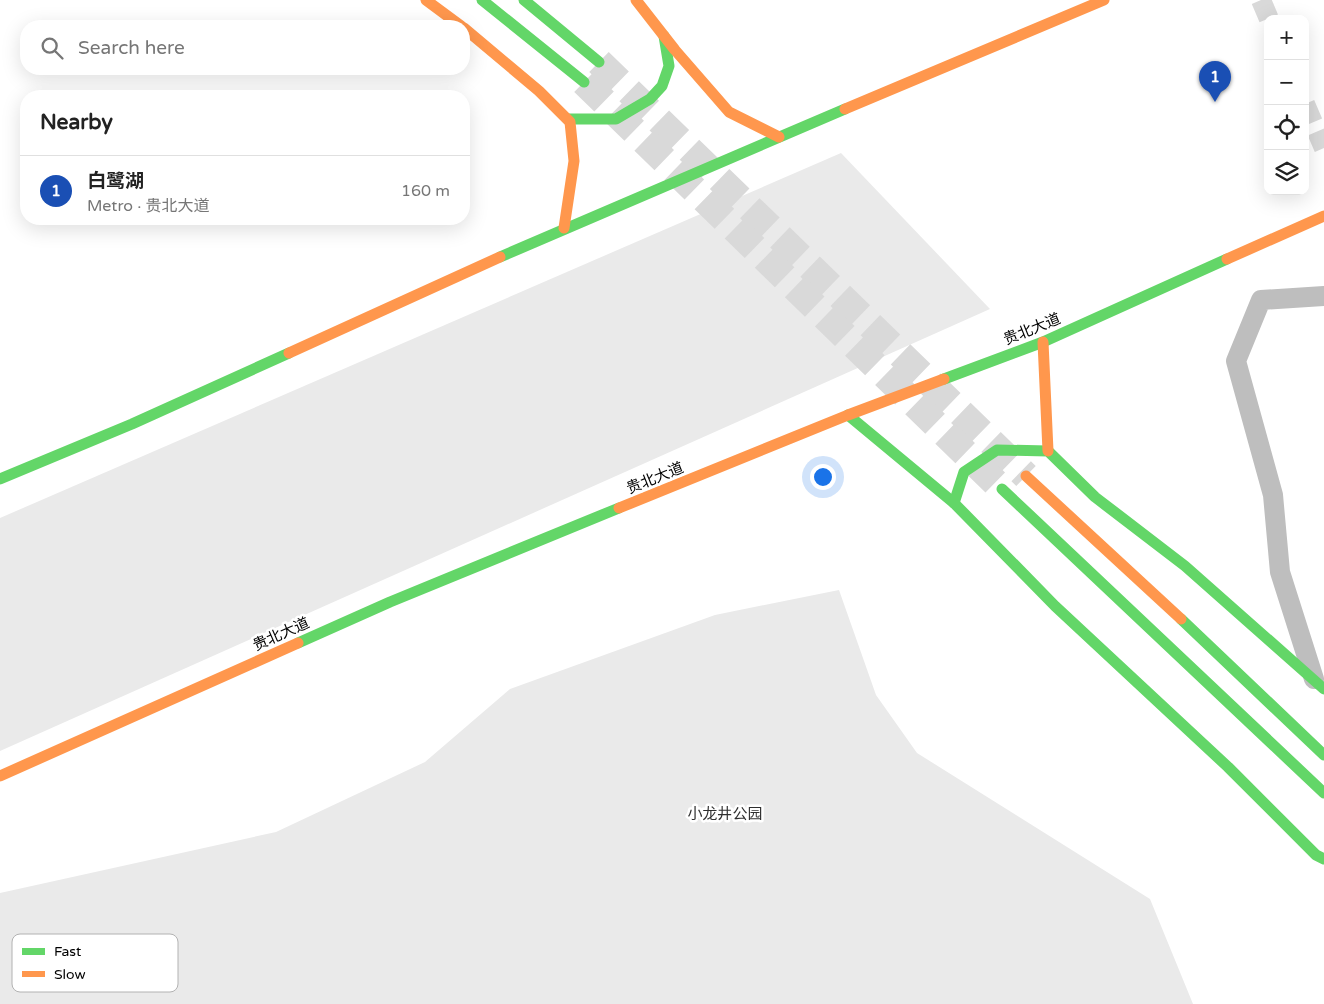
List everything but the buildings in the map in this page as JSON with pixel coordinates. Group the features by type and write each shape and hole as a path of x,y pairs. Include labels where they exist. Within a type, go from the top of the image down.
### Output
{"street":[{"path":"426,0 453,20"},
{"path":"482,0 584,82"},
{"path":"524,0 599,62"},
{"path":"636,0 729,112 779,137"},
{"path":"0,479 132,424 564,228 1104,0"},
{"path":"470,33 489,47 569,119 575,152 564,228"},
{"path":"569,119 616,119 650,99 662,86 668,66 664,36"},
{"name":"贵北大道","path":"0,776 390,602 848,415 1043,342 1324,216"},
{"path":"1178,283 1297,241"},
{"path":"1319,684 1280,572 1273,496 1236,362 1260,300 1324,296"},
{"path":"1043,342 1048,451"},
{"path":"848,415 954,503 1056,606 1228,766 1316,855 1324,859"},
{"path":"954,503 964,472 997,450 1048,451 1096,497 1185,566 1319,684"},
{"path":"1026,476 1254,686 1324,755"},
{"path":"1002,489 1324,793"}],"green space":[{"path":"841,153 990,309 0,751 0,518"},
{"name":"小龙井公园","path":"839,590 876,695 917,753 1150,899 1193,1004 0,1004 0,893 276,832 425,762 510,689 715,615"}],"tunnel":[{"path":"1261,0 1267,15"},
{"path":"599,62 1026,476"},
{"path":"584,82 1002,489"},
{"path":"1305,105 1324,148"}],"traffic: fast":[{"path":"482,0 584,82"},
{"path":"524,0 599,62"},
{"path":"569,119 616,119 650,99 662,86 669,66 664,36"},
{"path":"500,257 845,109"},
{"path":"944,379 1043,342 1227,259"},
{"path":"0,479 132,424 289,353"},
{"path":"848,415 954,503 1055,606 1228,767 1316,855 1324,859"},
{"path":"954,503 964,472 997,450 1048,451 1095,497 1185,566 1324,689"},
{"path":"1002,489 1324,793"},
{"path":"298,643 390,602 619,508"},
{"path":"1181,619 1324,755"}],"traffic: slow":[{"path":"426,0 453,20"},
{"path":"636,0 675,50 729,112 779,137"},
{"path":"845,109 1104,0"},
{"path":"470,33 539,91 570,122 574,161 564,228"},
{"path":"1227,259 1324,216"},
{"path":"289,353 500,257"},
{"path":"1043,342 1048,451"},
{"path":"619,508 848,415 944,379"},
{"path":"1026,476 1181,619"},
{"path":"0,776 298,643"}],"place":[{"name":"白鹭湖","path":"1215,102"}]}
